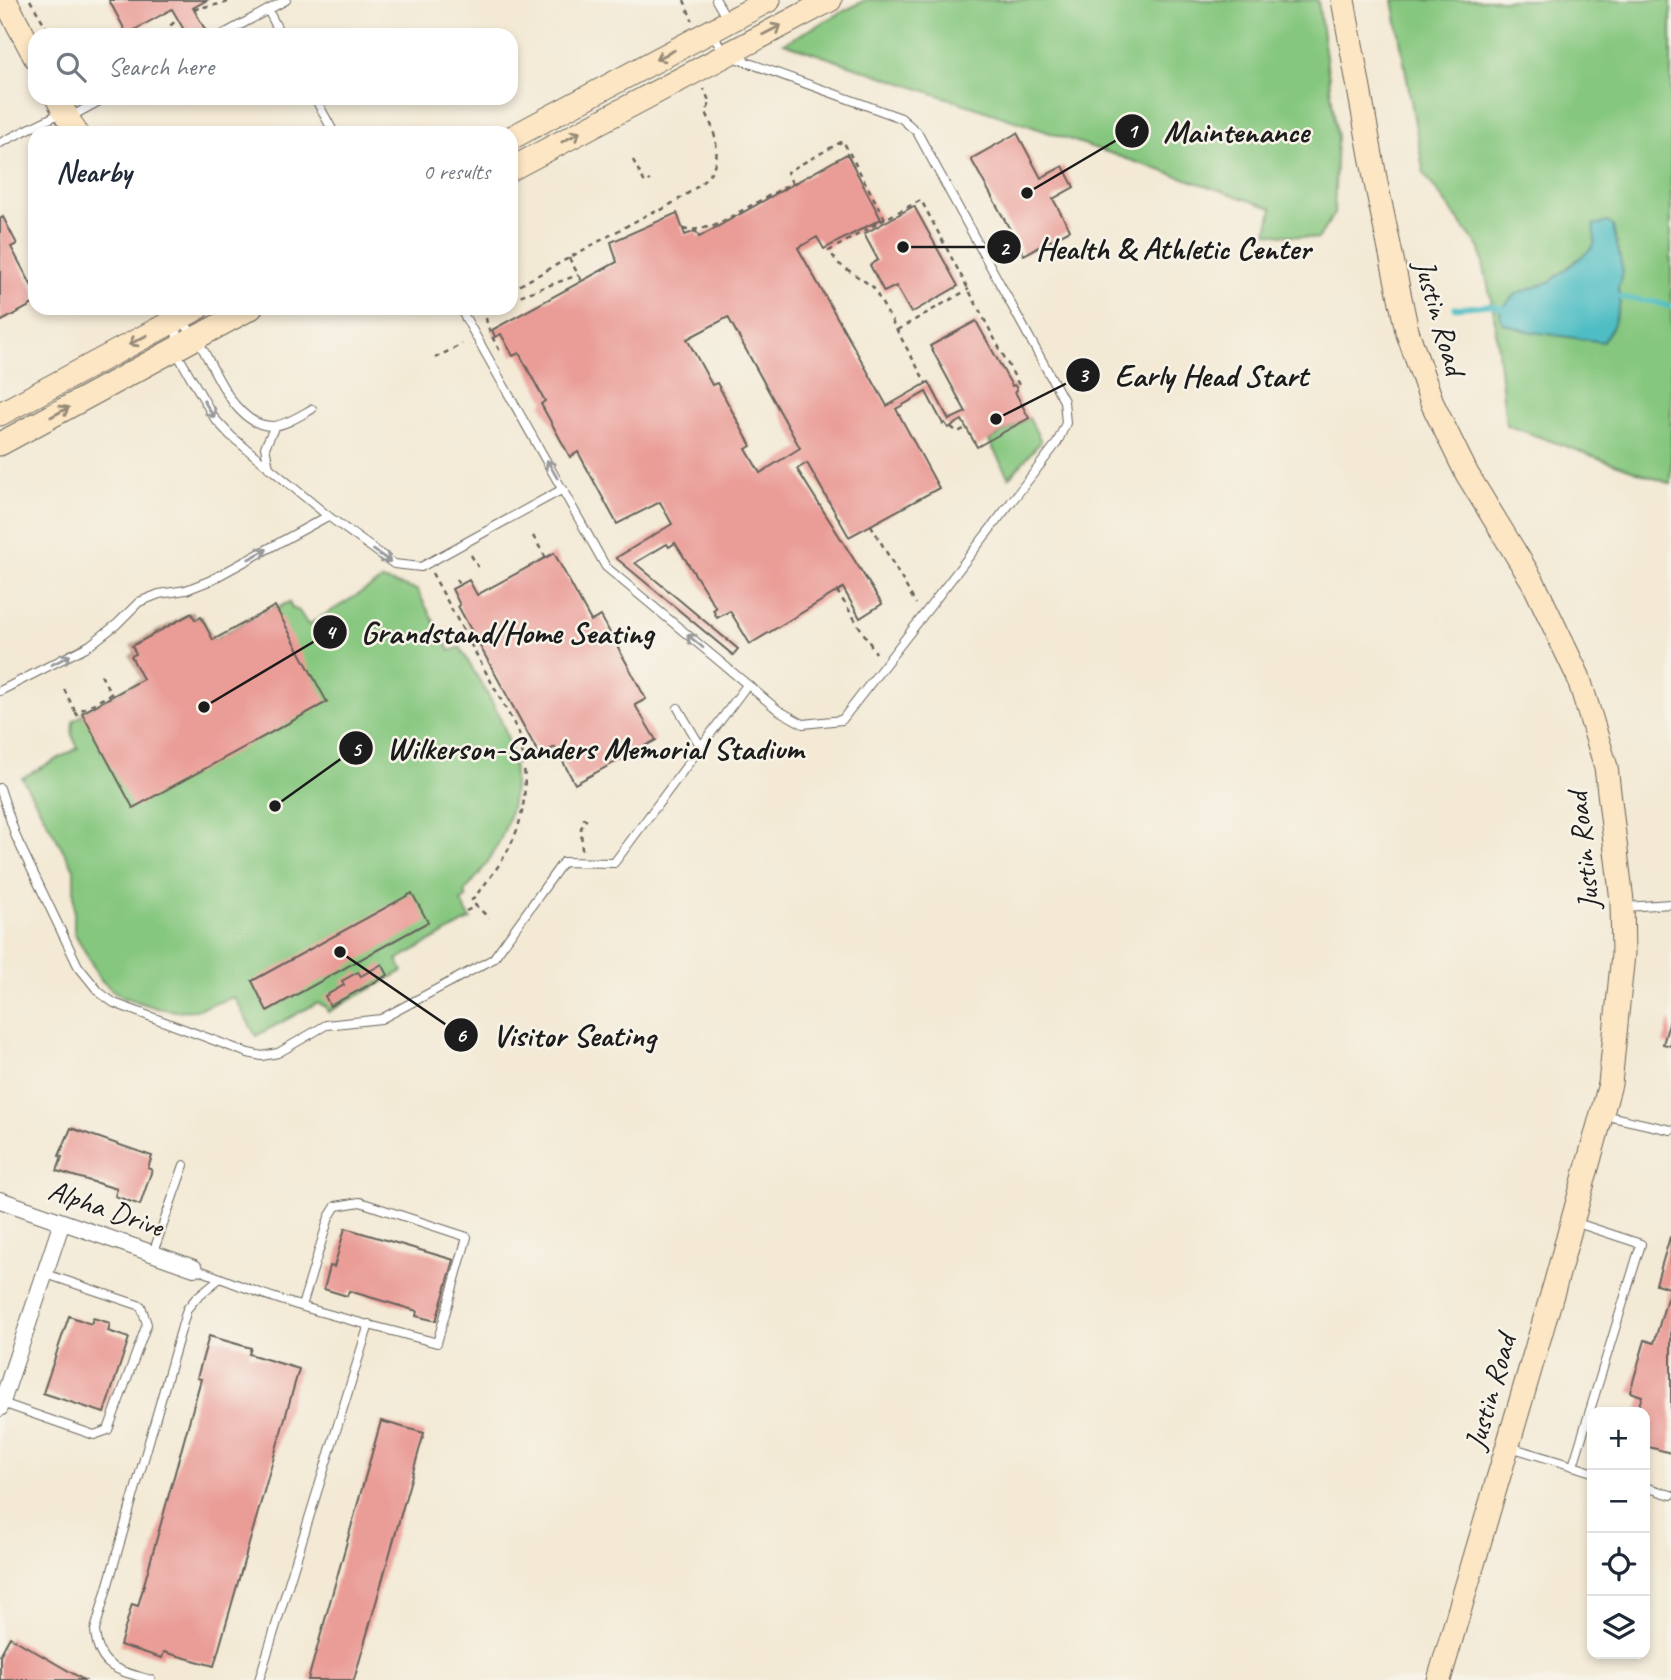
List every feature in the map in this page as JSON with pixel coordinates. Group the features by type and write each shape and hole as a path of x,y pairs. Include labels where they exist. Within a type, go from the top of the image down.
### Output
{"street":[{"path":"5,0 28,44"},
{"path":"518,134 711,26 769,0"},
{"path":"518,165 830,0"},
{"name":"Justin Road","path":"1343,0 1376,183 1407,331 1433,405 1467,474 1554,622 1578,676 1606,767 1622,907 1623,954 1616,1034 1603,1115 1439,1680"},
{"path":"0,414 176,315"},
{"path":"0,444 238,315"},
{"name":"Alpha Drive","path":"0,1200 194,1268"},
{"path":"1,1405 62,1222"}],"lane":[{"path":"235,28 286,0"},
{"path":"464,315 606,567 778,710 803,723 842,720 1057,443 1066,423 1064,401 916,132 901,118 724,54 711,26 716,0"},
{"path":"268,10 277,28"},
{"path":"41,126 89,105"},
{"path":"319,105 330,126"},
{"path":"0,144 28,132"},
{"path":"182,315 175,350 215,419 268,468 394,564 421,567 563,489"},
{"path":"185,315 222,387 239,408 262,425 275,426 313,409"},
{"path":"268,468 265,447 275,426"},
{"path":"0,691 90,645 139,602 209,581 328,516"},
{"path":"0,788 16,837 78,967 99,992 114,1003 248,1054 262,1056 278,1053 326,1025 381,1019 493,960 563,862 614,863 747,685"},
{"path":"678,708 701,747"},
{"path":"1622,907 1671,904"},
{"path":"1603,1115 1671,1130"},
{"path":"153,1253 184,1165"},
{"path":"194,1268 302,1306 437,1343 467,1237 360,1202 336,1206 329,1217 302,1306"},
{"path":"1573,1222 1641,1244 1573,1466"},
{"path":"1,1405 94,1435 108,1430 147,1324 141,1306 46,1274"},
{"path":"151,1680 122,1671 105,1662 96,1647 95,1630 187,1309 220,1278"},
{"path":"259,1680 369,1324"},
{"path":"1507,1446 1587,1470"},
{"path":"1650,1489 1671,1495"}],"path":[{"path":"30,0 47,28"},
{"path":"194,10 206,5 219,7 232,0"},
{"path":"684,0 711,26"},
{"path":"170,28 178,19"},
{"path":"518,286 664,207 706,179 716,160 718,141 706,112 710,103 701,82"},
{"path":"683,229 690,231 699,227 712,227 792,183 787,172 843,141 885,219"},
{"path":"633,160 645,183 650,180"},
{"path":"926,383 873,288 839,264 829,251 921,200 1020,385 1016,387"},
{"path":"664,207 666,216"},
{"path":"569,258 583,283"},
{"path":"518,296 578,275"},
{"path":"897,330 969,289"},
{"path":"486,315 485,319 503,357"},
{"path":"435,358 462,344"},
{"path":"951,426 958,432 966,428"},
{"path":"871,525 916,606"},
{"path":"534,536 546,558"},
{"path":"427,564 520,733 526,793 521,822 496,873 471,901 489,918"},
{"path":"456,579 459,585"},
{"path":"837,591 876,653"},
{"path":"462,628 468,625"},
{"path":"64,689 77,714 111,694 99,671"},
{"path":"507,710 513,706"},
{"path":"582,862 581,828 586,820 583,818"},
{"path":"466,911 476,906"}],"green space":[{"path":"865,0 1318,0 1337,136 1334,214 1318,239 1267,233 1272,208 784,43"},
{"path":"1393,0 1671,0 1671,484 1506,425 1494,313 1480,249 1424,174"},
{"path":"1029,418 1041,441 1009,478 989,441"},
{"path":"382,580 417,590 450,651 460,647 497,712 512,755 513,798 508,818 491,857 464,892 467,897 461,902 471,919 397,960 403,971 328,1012 325,1006 317,1003 256,1036 234,997 196,1010 176,1011 123,997 101,980 74,932 74,869 22,778 78,748 72,735 73,721 82,713 143,679 131,656 136,653 132,646 192,613 195,620 201,617 213,640 275,606 277,608 289,602 308,625"}],"water":[{"path":"1608,222 1613,226 1623,272 1618,288 1620,304 1613,326 1603,342 1526,331 1502,323 1500,311 1514,295 1551,281 1592,248 1595,242 1593,225"}],"building":[{"path":"109,0 207,0 193,8 204,28 183,28 172,9 138,28 124,28"},
{"path":"1017,133 1041,178 1063,166 1074,187 1053,199 1070,230 1024,255 971,159"},
{"path":"847,154 881,219 824,249 817,237 798,248 887,406 929,382 949,420 966,412 930,346 976,321 1012,386 1016,387 1015,392 1029,418 977,447 962,420 948,428 943,424 926,392 896,409 939,488 849,537 807,463 797,469 882,604 860,618 843,588 750,644 730,611 717,618 713,610 716,608 675,543 669,547 667,544 635,563 738,649 733,655 616,558 672,524 660,502 617,524 578,452 570,457 541,404 545,401 519,353 513,356 501,334 495,337 492,330 617,262 611,242 677,213 685,235 696,231 699,237","holes":["728,317 800,448 760,473 746,449 751,446 717,383 712,385 687,339"]},
{"path":"914,206 958,286 911,313 896,286 884,292 870,265 878,260 864,234"},
{"path":"3,217 17,244 11,247 28,279 28,307 0,322 0,219"},
{"path":"554,553 591,621 601,616 646,699 635,705 656,740 575,784 555,747 540,756 458,606 460,605 452,589 469,580 477,595"},
{"path":"275,606 327,702 133,808 82,713 143,679 131,656 136,654 132,646 192,613 195,620 201,617 213,640"},
{"path":"412,893 428,922 267,1011 252,981"},
{"path":"382,964 388,975 330,1006 325,996 344,985 342,981 358,972 361,976"},
{"path":"1671,1020 1671,1046 1663,1044"},
{"path":"71,1128 152,1156 148,1168 152,1170 140,1205 115,1196 117,1189 57,1171 62,1157 59,1156"},
{"path":"345,1228 454,1260 436,1321 416,1316 417,1311 349,1291 347,1296 324,1289 330,1266 334,1267"},
{"path":"1671,1237 1671,1453 1650,1447 1650,1407 1639,1407 1642,1396 1630,1392 1645,1340 1654,1343 1670,1288 1656,1284"},
{"path":"69,1316 91,1324 93,1318 110,1323 108,1331 129,1338 104,1413 43,1393"},
{"path":"209,1336 251,1348 249,1354 299,1369 214,1666 164,1652 162,1658 120,1645 132,1604 138,1606 201,1379 197,1378"},
{"path":"381,1421 424,1433 354,1680 308,1680"},
{"path":"10,1637 84,1680 0,1680 0,1655"}],"waterway":[{"path":"1612,299 1618,297 1655,302 1671,307"},
{"path":"1455,308 1489,305 1507,309"}],"place":[{"name":"Maintenance","path":"1027,193"},
{"name":"Health & Athletic Center","path":"903,247"},
{"name":"Early Head Start","path":"996,419"},
{"name":"Grandstand/Home Seating","path":"204,707"},
{"name":"Wilkerson-Sanders Memorial Stadium","path":"275,806"},
{"name":"Visitor Seating","path":"340,952"}]}
